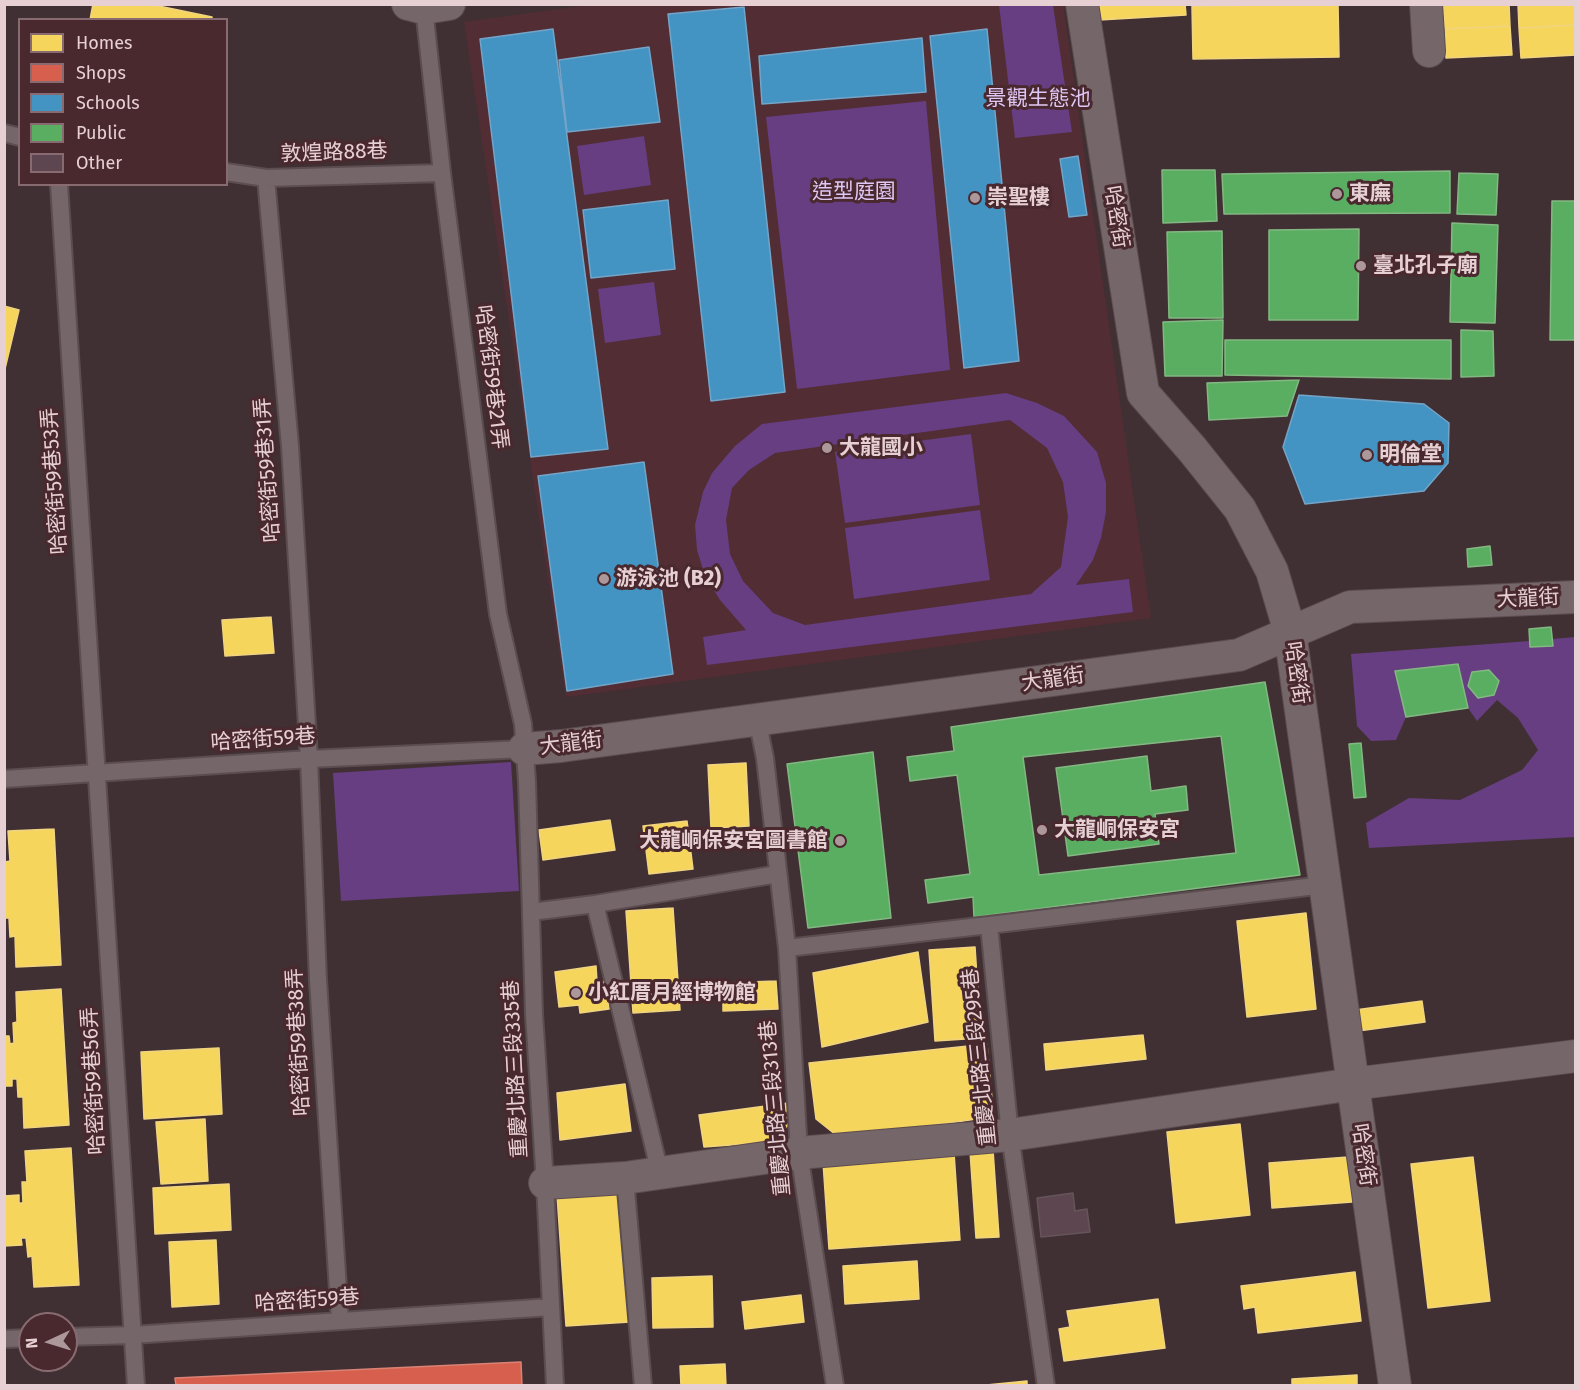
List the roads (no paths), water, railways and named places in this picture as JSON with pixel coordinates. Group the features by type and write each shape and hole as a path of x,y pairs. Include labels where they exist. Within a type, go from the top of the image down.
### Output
{"street":[{"name":"哈密街","path":"1082,4 1143,393 1192,448 1240,509 1272,571 1290,632 1395,1386"},
{"path":"1426,4 1429,51"},
{"name":"大龍街","path":"524,749 561,746 1239,654 1350,607 1575,597"},
{"path":"545,1183 625,1178 799,1153 1010,1134 1353,1084 1575,1056"}],"lane":[{"name":"哈密街59巷21弄","path":"426,5 442,173 498,614 523,724 524,749"},
{"name":"敦煌路88巷","path":"228,172 266,178 442,173"},
{"name":"哈密街59巷31弄","path":"266,178 290,446 309,759"},
{"name":"哈密街59巷53弄","path":"59,186 96,774"},
{"name":"重慶北路三段313巷","path":"757,719 765,758 787,948 799,1153 835,1386"},
{"name":"哈密街59巷","path":"4,779 309,759 524,749"},
{"name":"重慶北路三段335巷","path":"524,749 534,1014 555,1386"},
{"name":"哈密街59巷38弄","path":"309,759 318,980 340,1321"},
{"name":"哈密街59巷56弄","path":"96,774 136,1386"},
{"path":"531,912 595,904 778,874"},
{"path":"787,948 1324,885"},
{"path":"595,904 660,1173"},
{"name":"重慶北路三段295巷","path":"989,925 1010,1134 1046,1386"},
{"path":"625,1178 643,1386"},
{"name":"哈密街59巷","path":"78,1337 552,1307"}],"place":[{"name":"東廡","path":"1337,194"},
{"name":"崇聖樓","path":"975,198"},
{"name":"臺北孔子廟","path":"1361,266"},
{"name":"大龍國小","path":"827,448"},
{"name":"明倫堂","path":"1367,455"},
{"name":"游泳池 (B2)","path":"604,579"},
{"name":"大龍峒保安宮","path":"1042,830"},
{"name":"大龍峒保安宮圖書館","path":"840,841"},
{"name":"小紅厝月經博物館","path":"576,993"}],"park label":[{"name":"景觀生態池","path":"1038,99"},
{"name":"造型庭園","path":"854,192"}]}
